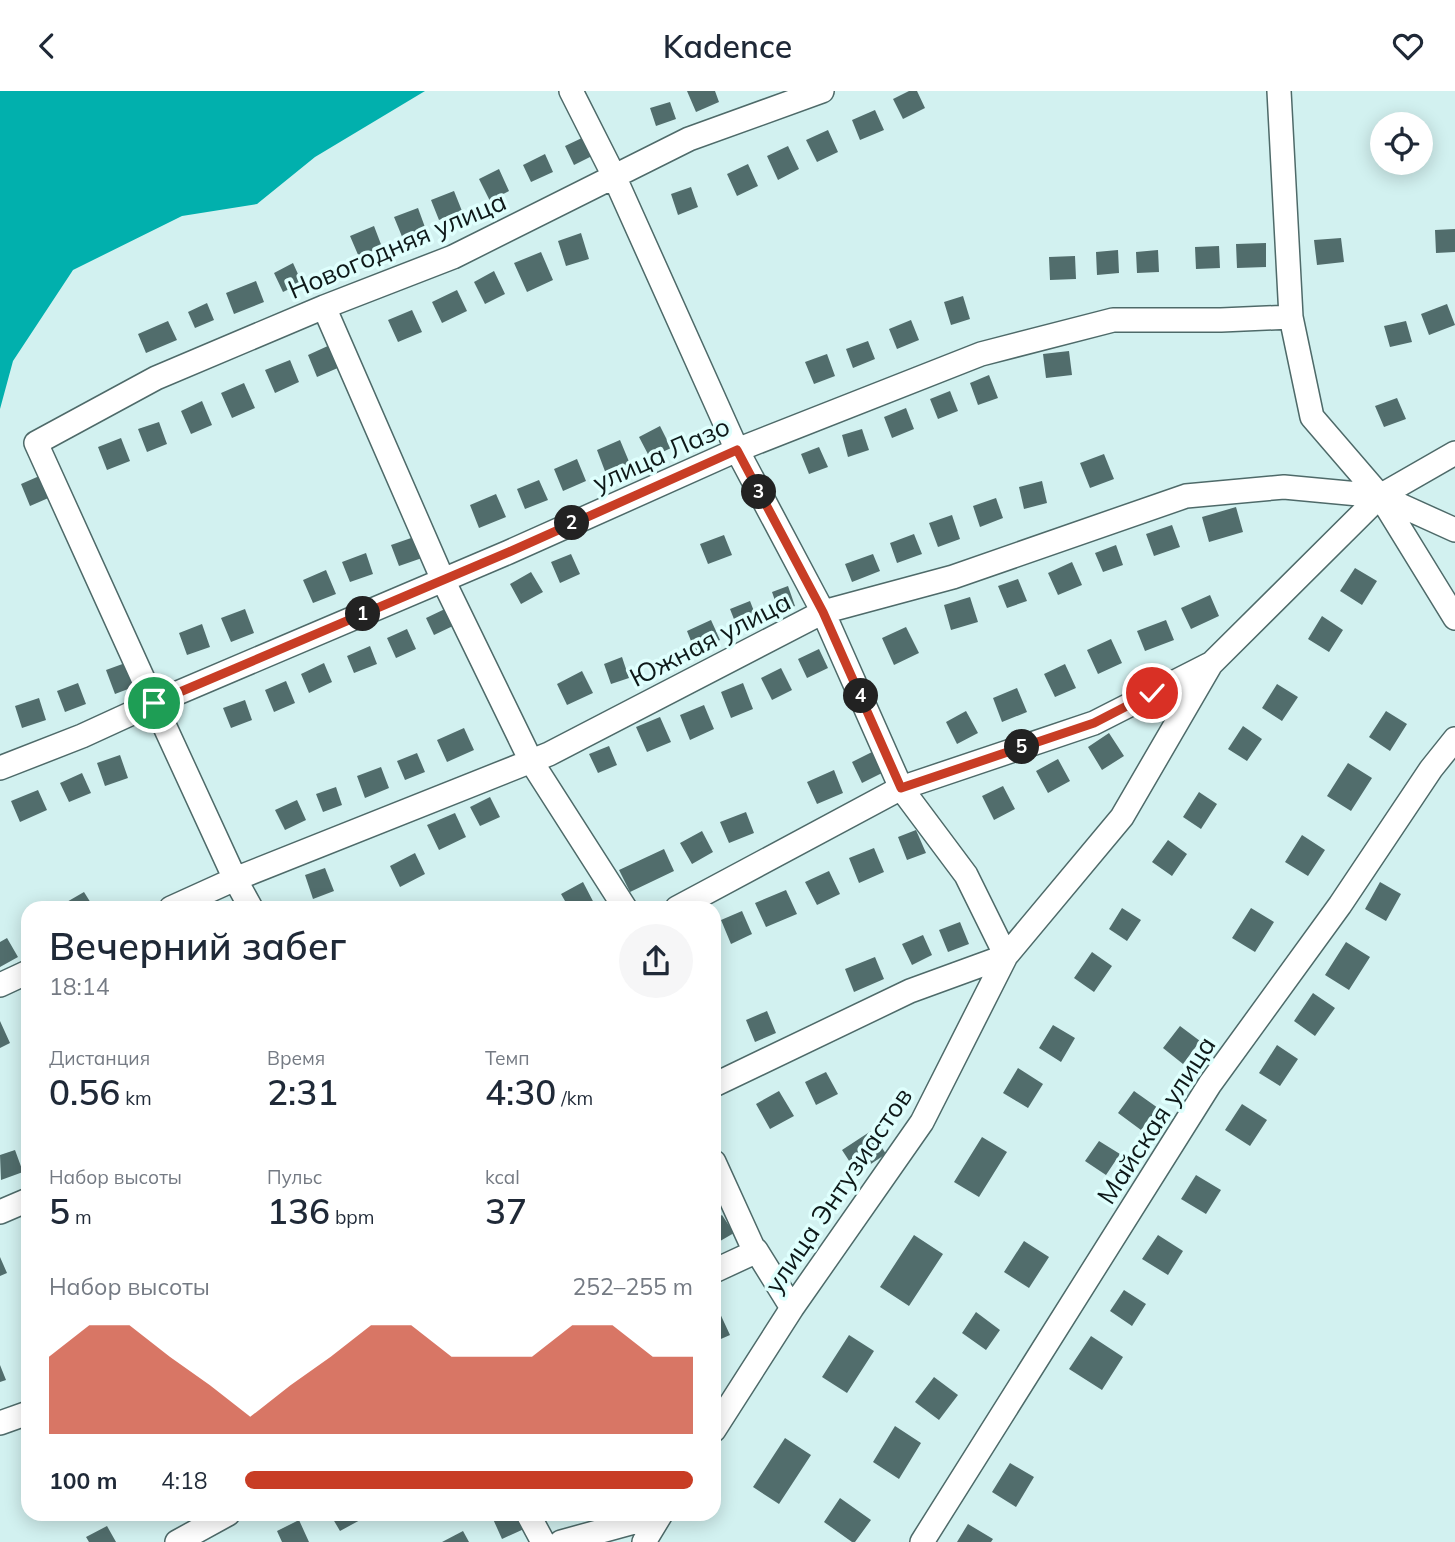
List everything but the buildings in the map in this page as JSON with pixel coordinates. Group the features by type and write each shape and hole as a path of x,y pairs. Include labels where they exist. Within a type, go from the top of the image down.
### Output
{"street":[{"path":"570,91 614,176 737,450 823,612 901,788 966,876 1006,956 910,991 721,1082"},
{"name":"Новогодняя улица","path":"154,703 36,443 156,378 324,307 453,257 689,139 822,91"},
{"path":"1279,91 1291,317 1312,417 1380,496 1455,618"},
{"path":"324,307 443,580 531,761 621,901"},
{"name":"улица Лазо","path":"0,768 82,736 737,450 981,354 1113,320 1291,317"},
{"name":"улица Энтузиастов","path":"721,1419 792,1308 922,1122 1006,956 1122,817 1211,664 1380,496 1455,453"},
{"name":"Южная улица","path":"186,901 549,754 823,612 953,577 1186,496 1284,487 1380,496"},
{"path":"1380,496 1455,530"},
{"path":"690,901 901,788 1094,723 1211,664"},
{"path":"154,703 247,901"},
{"name":"Майская улица","path":"922,1542 1210,1084 1340,905 1431,769 1455,739"},
{"path":"0,985 21,975"},
{"path":"721,1177 755,1252"},
{"path":"0,1212 21,1203"},
{"path":"721,1268 757,1250 792,1308"},
{"path":"0,1423 21,1416"},
{"path":"177,1542 215,1521"},
{"path":"532,1521 543,1542"},
{"path":"561,1542 636,1521"},
{"path":"644,1542 657,1521"}],"water":[{"path":"0,91 425,91 315,157 257,204 182,216 73,270 13,361 0,409"}],"route":[{"path":"154,703 509,552 737,450 823,612 901,788 1094,723 1152,693"}]}
